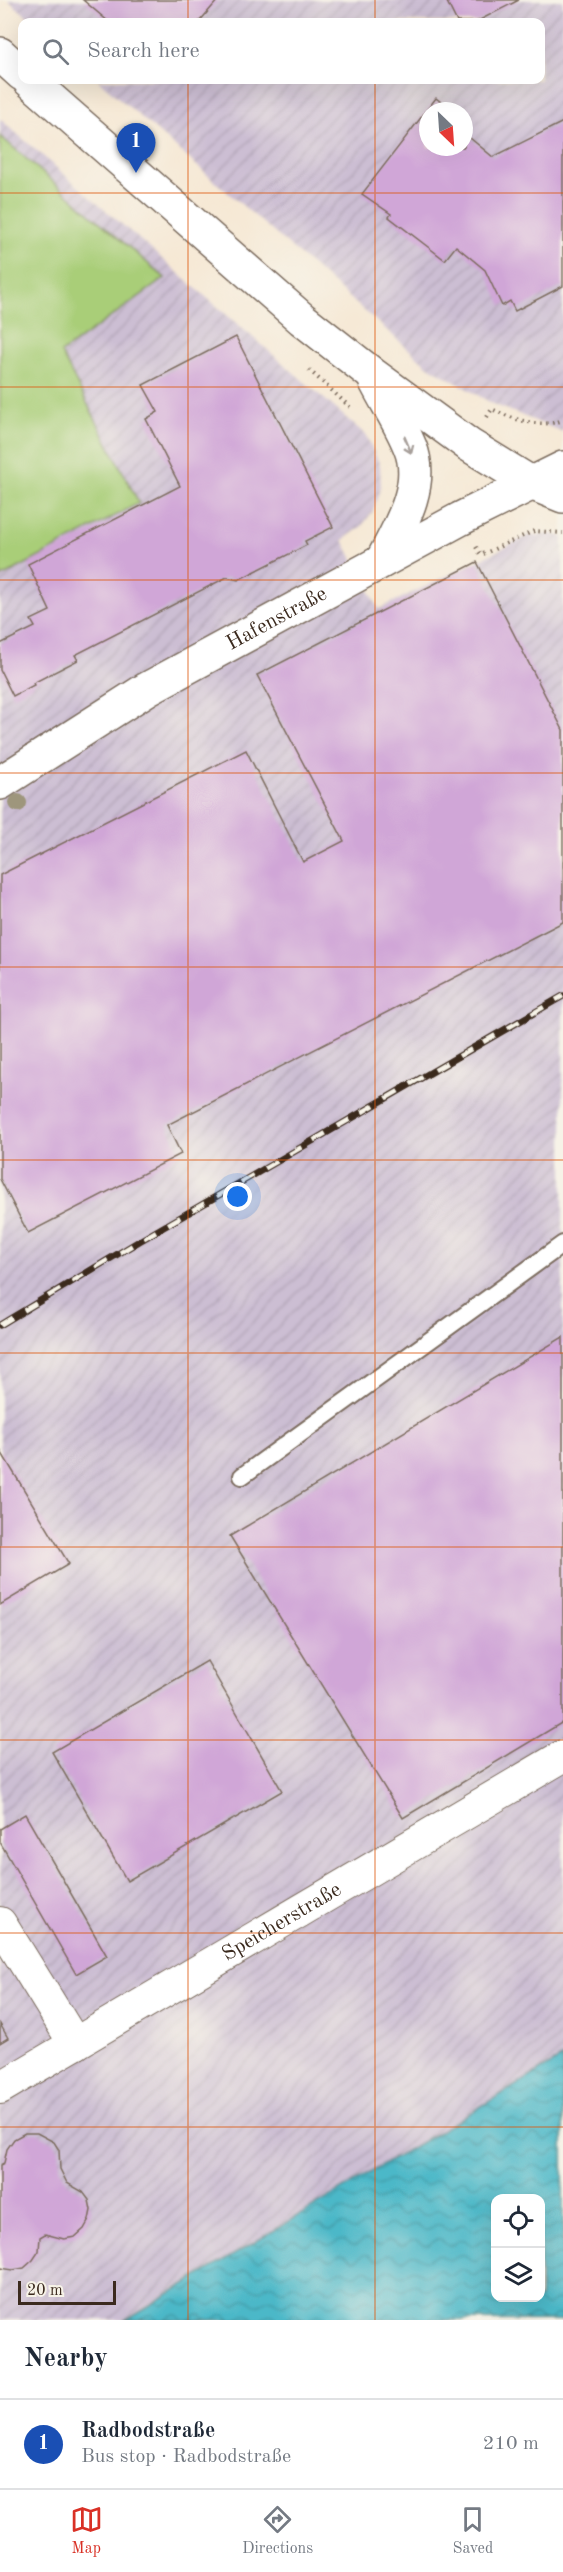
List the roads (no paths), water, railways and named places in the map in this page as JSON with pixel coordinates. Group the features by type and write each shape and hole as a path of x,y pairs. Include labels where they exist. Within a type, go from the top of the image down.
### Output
{"main road":[{"path":"0,54 18,70"},
{"path":"34,84 302,319 372,374 468,445 531,483 563,496"},
{"path":"372,374 411,448 414,462 412,488 404,518 382,561"},
{"name":"Hafenstraße","path":"0,783 147,689 382,561 563,468"}],"street":[{"name":"Speicherstraße","path":"0,2088 563,1756"},
{"path":"0,1923 75,2044"}],"lane":[{"path":"242,1476 563,1244"}],"water":[{"path":"563,2057 563,2320 125,2320"}],"railway":[{"path":"0,1325 141,1240 563,996"}],"place":[{"name":"Radbodstraße","path":"136,173"}]}
